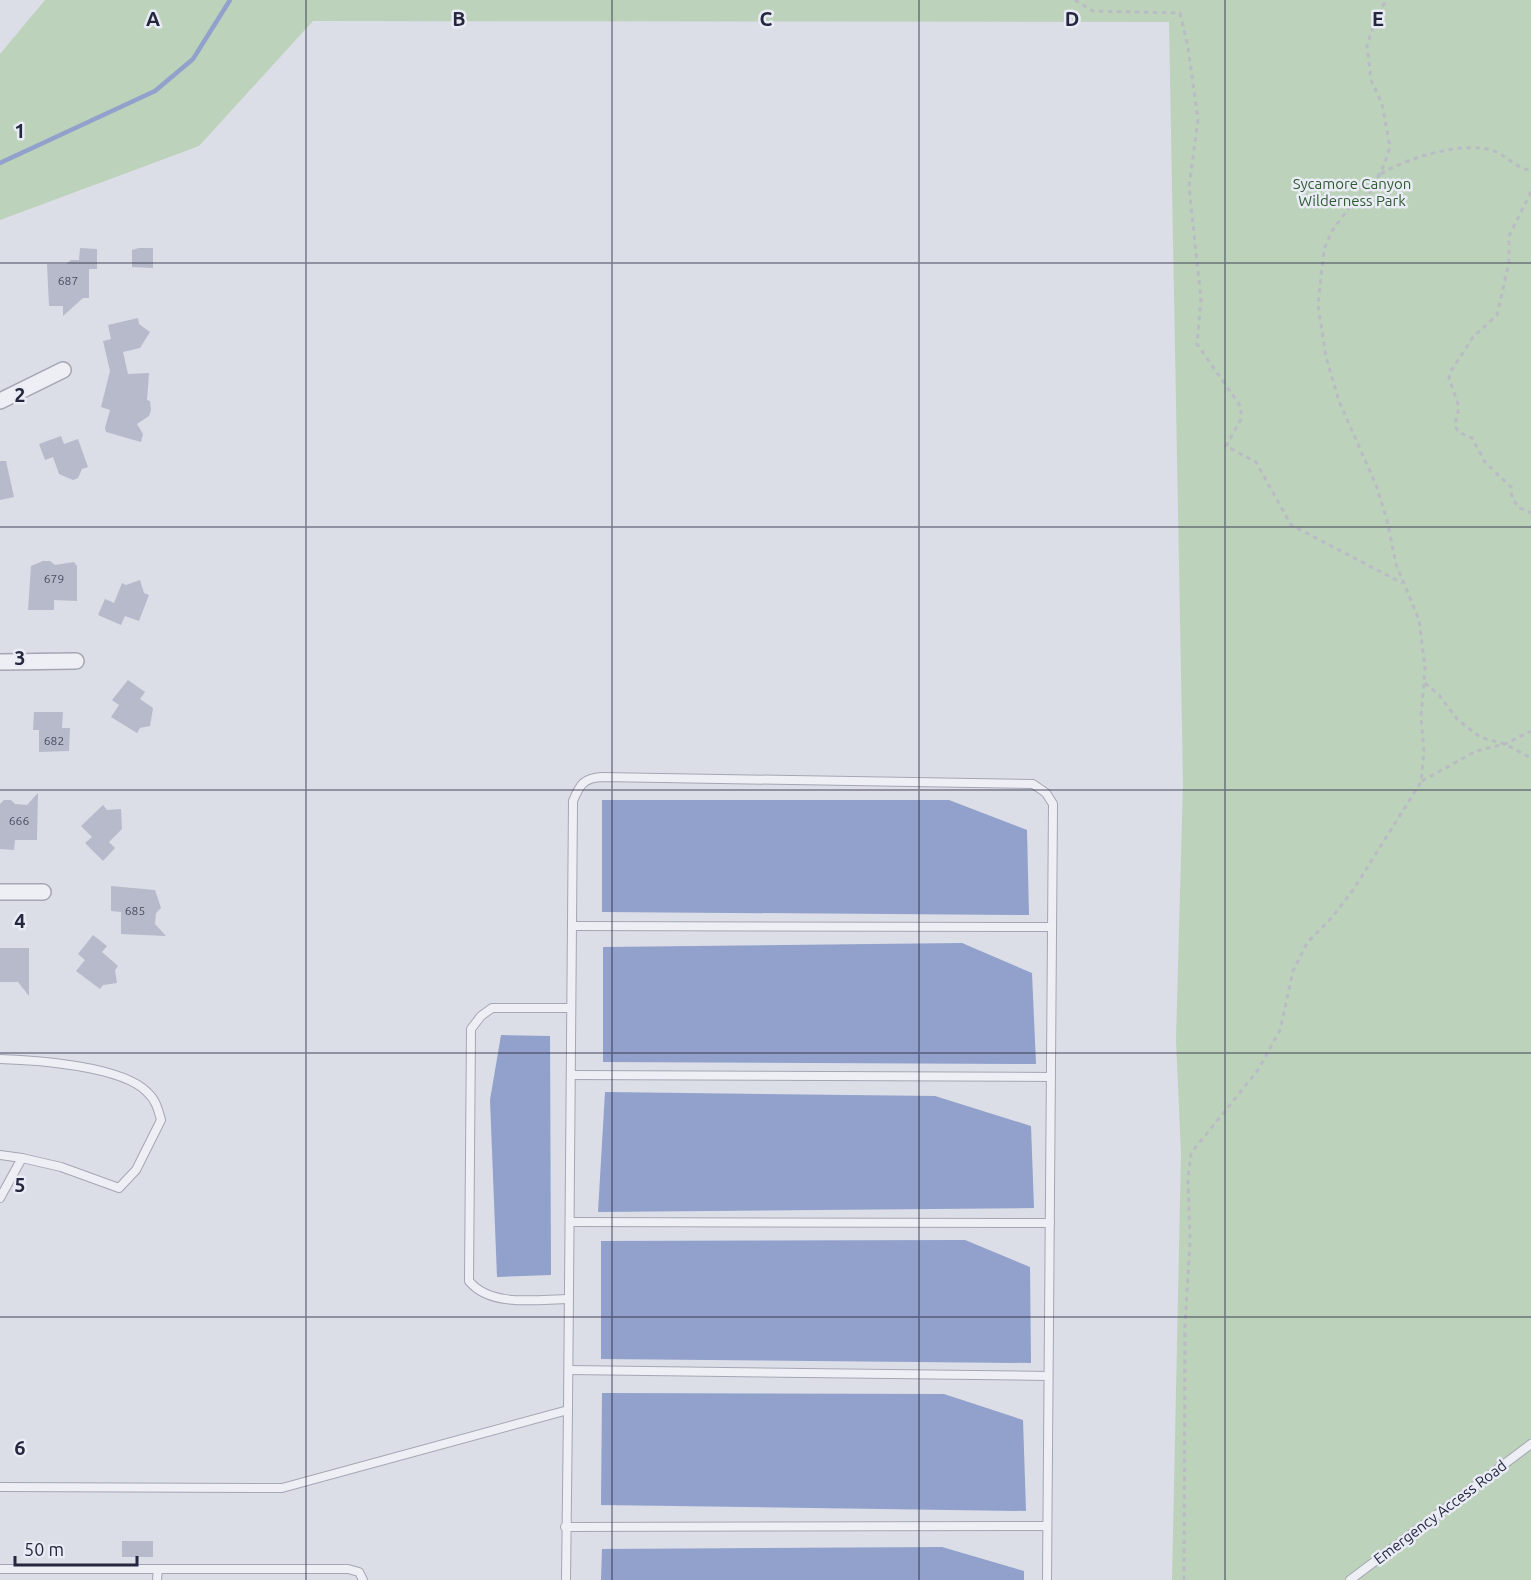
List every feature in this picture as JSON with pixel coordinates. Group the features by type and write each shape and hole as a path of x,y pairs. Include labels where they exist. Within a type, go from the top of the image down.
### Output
{"street":[{"path":"0,401 63,370"},
{"path":"0,662 76,661"},
{"path":"0,892 43,892"}],"lane":[{"path":"566,1580 573,801 584,781 602,777 1034,784 1046,793 1053,804 1047,1580"},
{"path":"572,926 1052,927"},
{"path":"569,1299 491,1297 476,1289 470,1281 471,1029 481,1016 492,1008 571,1008"},
{"path":"0,1059 80,1066 122,1078 146,1090 156,1103 161,1120 136,1170 119,1188 61,1167 0,1155"},
{"path":"571,1075 1051,1077"},
{"path":"0,1198 21,1158"},
{"path":"570,1222 1050,1223"},
{"path":"569,1370 1048,1376"},
{"path":"0,1487 282,1488 568,1410"},
{"name":"Emergency Access Road","path":"1350,1580 1531,1444"},
{"path":"566,1527 1047,1526"},
{"path":"0,1569 348,1569 359,1572 363,1580"},
{"path":"157,1580 158,1569"}],"path":[{"path":"1075,0 1093,11 1180,13 1188,47 1198,120 1189,187 1201,299 1197,344 1241,407 1241,419 1226,446 1256,462 1291,525 1404,584"},
{"path":"1184,1580 1185,1326 1190,1241 1188,1179 1191,1153 1258,1070 1280,1030 1293,971 1307,943 1333,916 1353,890 1421,782 1424,751 1421,718 1425,683 1419,620 1396,564 1387,520 1376,485 1339,401 1326,357 1318,305 1324,249 1331,232 1349,208 1371,191 1380,175 1390,147 1382,104 1371,80 1367,45 1378,13 1388,0"},
{"path":"1380,175 1397,163 1461,148 1493,150 1531,170"},
{"path":"1531,192 1509,236 1509,262 1497,315 1473,337 1450,371 1449,378 1459,408 1455,425 1458,432 1472,438 1485,462 1511,487 1512,499 1520,508 1531,513"},
{"path":"1425,683 1439,695 1456,719 1480,737 1505,744 1531,758"},
{"path":"1421,782 1476,751 1505,744 1531,731"}],"green space":[{"name":"Sycamore Canyon Wilderness Park","path":"45,0 1531,0 1531,1580 1172,1580 1181,1154 1176,1040 1183,783 1169,22 313,21 199,146 0,220 0,54"}],"water":[{"path":"602,800 949,800 1027,830 1029,915 602,912"},
{"path":"962,943 1032,973 1036,1064 603,1062 603,947"},
{"path":"501,1035 550,1036 551,1275 497,1277 490,1100"},
{"path":"605,1092 935,1096 1031,1126 1034,1208 598,1212"},
{"path":"965,1240 1030,1267 1031,1363 601,1359 601,1241"},
{"path":"602,1393 944,1394 1023,1420 1026,1511 601,1505"},
{"path":"942,1547 1024,1571 1024,1580 601,1580 602,1549"}],"building":[{"path":"80,248 97,249 97,269 89,269 89,298 83,298 63,316 63,306 49,306 47,264 66,264 71,260 79,260"},
{"path":"153,248 153,268 132,267 132,250"},
{"path":"138,318 139,324 150,332 140,348 123,352 128,374 149,373 147,400 150,401 151,410 149,416 137,424 143,434 141,442 106,432 110,410 101,407 110,371 103,341 111,339 108,325"},
{"path":"61,436 64,444 78,439 88,467 82,469 78,478 73,480 59,474 53,457 45,460 39,444"},
{"path":"0,461 6,461 14,497 0,500"},
{"path":"50,561 55,565 74,562 77,566 77,601 54,600 54,610 28,610 31,566"},
{"path":"140,580 144,593 149,595 139,621 125,616 121,625 98,615 105,599 114,603 122,583 126,585"},
{"path":"128,680 145,692 140,699 153,708 150,726 140,728 137,733 111,717 119,705 112,700"},
{"path":"34,712 63,712 62,728 70,728 69,751 39,752 39,730 33,730"},
{"path":"38,793 37,840 15,840 14,850 0,849 0,804 4,800 11,800 15,804 27,805"},
{"path":"103,805 107,810 121,809 122,829 109,842 115,848 103,861 85,843 92,837 81,826"},
{"path":"111,886 155,890 161,908 156,913 155,924 166,936 121,934 121,912 111,911"},
{"path":"93,935 107,946 102,952 118,966 115,970 117,983 103,985 100,989 76,971 85,960 78,954"},
{"path":"0,948 29,948 29,996 18,982 0,982"},
{"path":"122,1541 153,1541 153,1557 122,1557"}],"waterway":[{"path":"0,163 155,91 193,59 230,0"}]}
